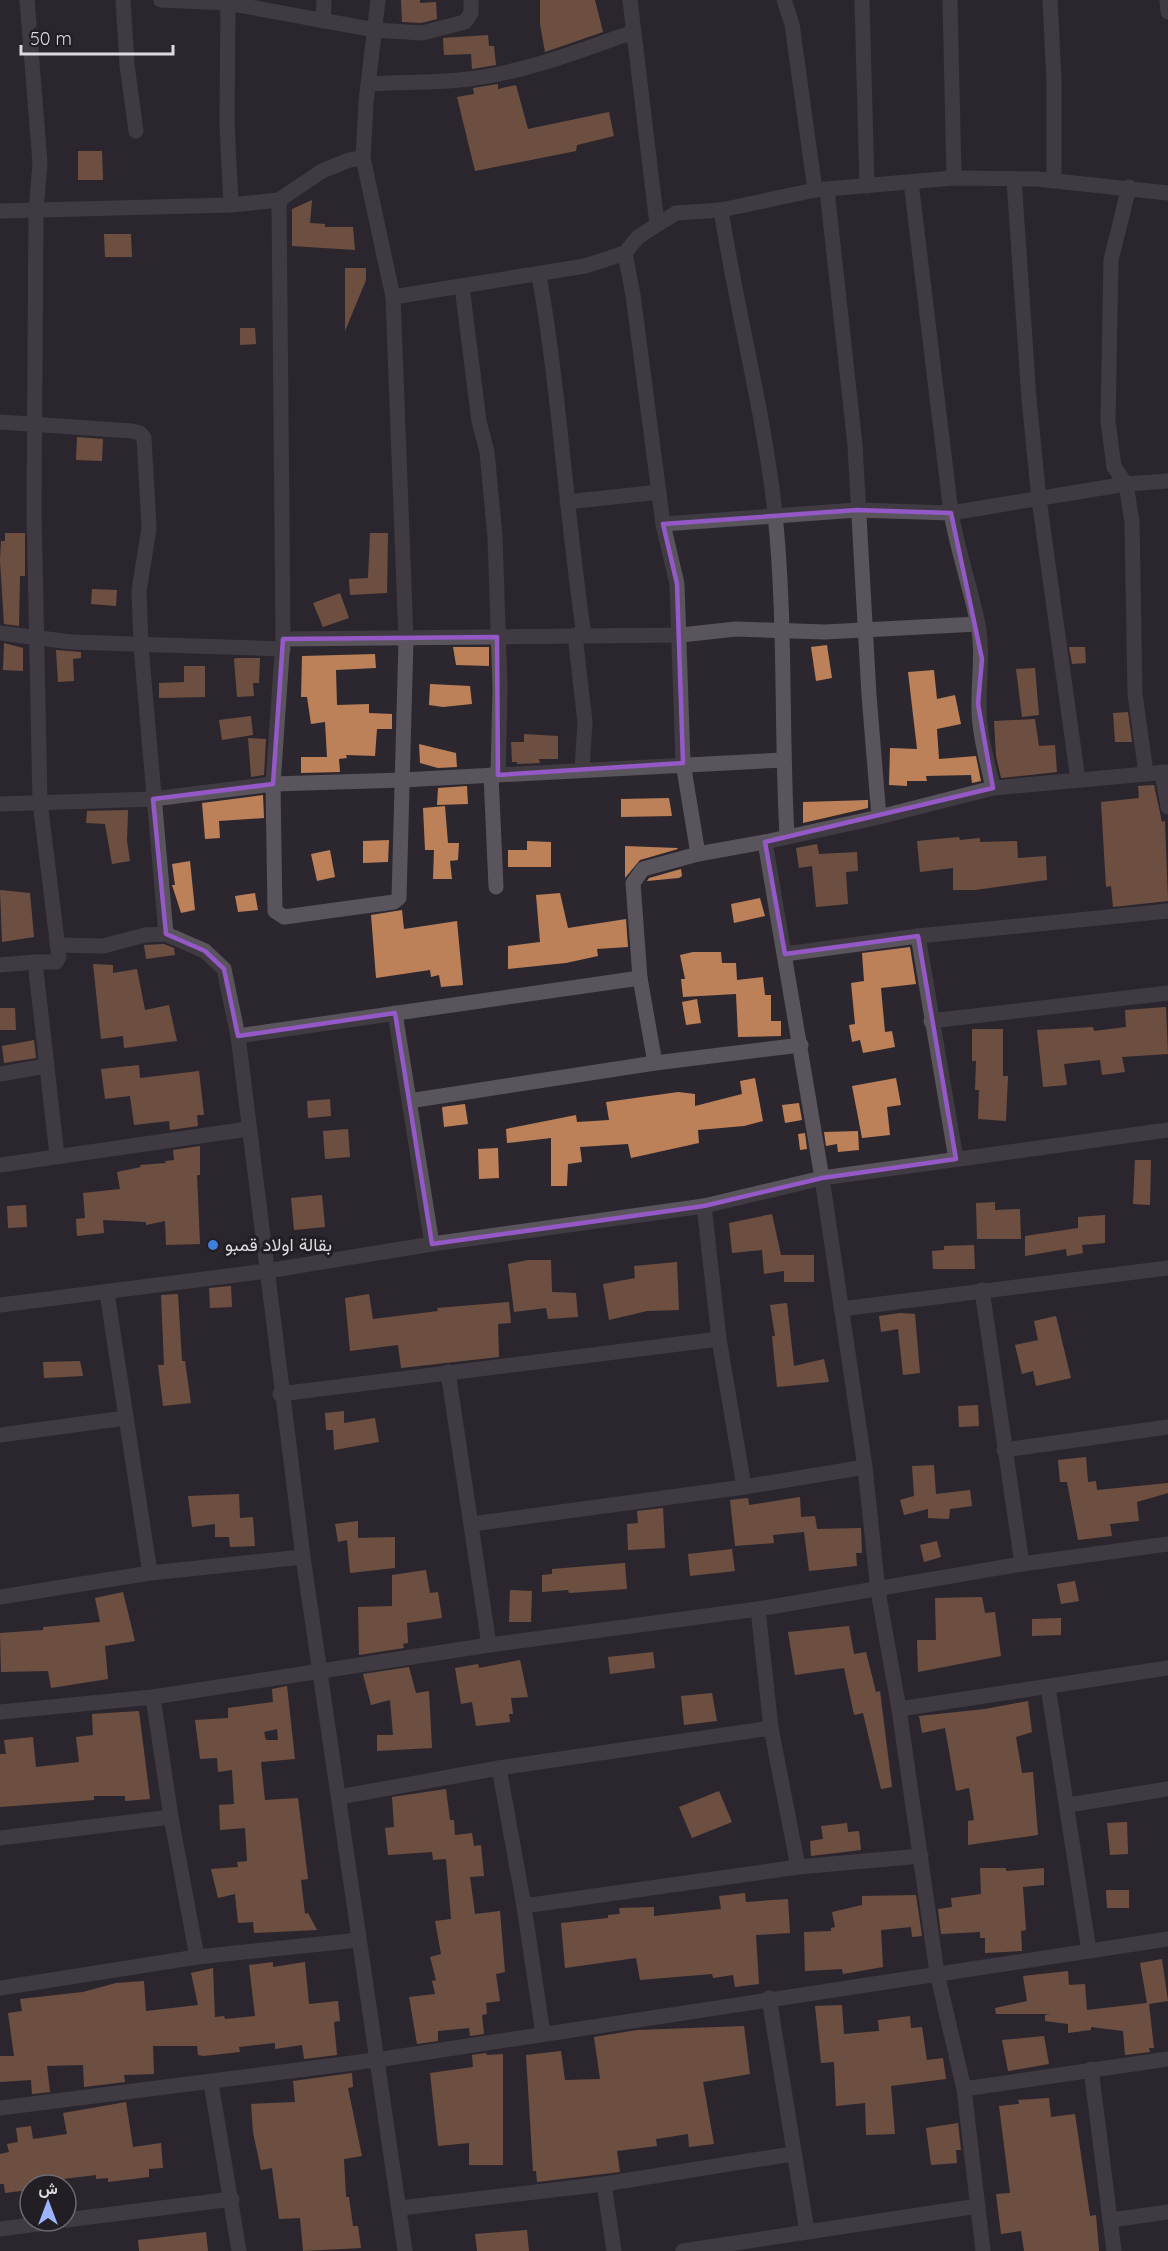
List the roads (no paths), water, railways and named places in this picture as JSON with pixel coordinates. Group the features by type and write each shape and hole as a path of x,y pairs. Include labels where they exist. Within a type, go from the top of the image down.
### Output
{"street":[{"path":"0,965 56,962 59,957 40,802 34,511 36,211 39,163 27,0"},
{"path":"123,0 127,65 136,131"},
{"path":"161,0 228,2 375,30 422,33 465,22 471,13 471,0"},
{"path":"323,21 324,0"},
{"path":"279,200 283,644 273,784 275,911 284,917 394,902 399,898 406,640 393,297 363,158 368,84 378,0"},
{"path":"630,0 657,224"},
{"path":"784,0 792,24 821,190 850,390 879,817"},
{"path":"862,0 867,186"},
{"path":"950,0 954,178"},
{"path":"1050,0 1054,80 1054,181"},
{"path":"1167,0 1168,12"},
{"path":"228,2 227,124 231,205"},
{"path":"368,84 469,79 505,72 541,64 633,32"},
{"path":"0,211 231,205 279,200 322,171 349,160 363,158"},
{"path":"393,297 585,267 625,253 638,237 676,213 721,210 821,190 954,178 1054,181 1129,187 1168,193"},
{"path":"1014,179 1029,399 1039,499 1078,780"},
{"path":"911,182 951,513 959,560 978,624 982,659 978,704 982,738 993,788"},
{"path":"1129,187 1111,260 1108,421 1114,467 1126,484 1132,522 1135,694 1146,773"},
{"path":"721,210 750,371 766,437 775,517 787,836"},
{"path":"625,253 663,524 677,584 681,635 683,763 698,855"},
{"path":"539,274 551,344 580,635 585,722 582,770"},
{"path":"462,287 479,421 487,452 495,537 496,637 500,688 495,775 496,886"},
{"path":"0,422 132,431 140,433 144,438 149,528 139,591 141,646 166,934"},
{"path":"663,524 857,510 951,513 1126,484 1168,481"},
{"path":"567,502 659,492"},
{"path":"0,633 71,642 141,646 580,635 681,635 736,629 825,632 978,624"},
{"path":"0,804 153,800 273,784 402,780 683,763 783,760"},
{"path":"655,1063 640,978 633,883 643,868 879,817 993,788 1165,772 1168,807"},
{"path":"765,842 822,1178 865,1467 878,1591 899,1709 937,1973 964,2089 983,2251"},
{"path":"785,954 918,936 1168,911"},
{"path":"57,945 103,946 145,935 166,934 205,951 224,969 238,1036 280,1394 318,1671 339,1797 405,2251"},
{"path":"918,936 956,1160"},
{"path":"35,962 57,1155"},
{"path":"238,1036 640,978"},
{"path":"931,1021 1168,993"},
{"path":"395,1013 432,1244"},
{"path":"410,1101 655,1063 801,1045"},
{"path":"0,1074 46,1066"},
{"path":"0,1165 248,1129"},
{"path":"0,1305 267,1271 432,1244 704,1206 822,1178 1168,1130"},
{"path":"704,1206 719,1339 744,1487"},
{"path":"841,1309 1168,1268"},
{"path":"982,1290 1022,1564"},
{"path":"107,1293 150,1573"},
{"path":"280,1394 719,1339"},
{"path":"448,1372 489,1645"},
{"path":"0,1435 125,1418"},
{"path":"1004,1450 1168,1427"},
{"path":"472,1524 744,1487 865,1467"},
{"path":"0,1712 153,1697 489,1645 878,1591 1022,1564 1168,1544"},
{"path":"0,1597 150,1573 303,1557"},
{"path":"758,1609 771,1728 798,1867"},
{"path":"899,1709 1168,1668"},
{"path":"1048,1688 1089,1951"},
{"path":"153,1697 171,1817 197,1957"},
{"path":"339,1797 500,1767 771,1728"},
{"path":"500,1767 543,2034"},
{"path":"1068,1805 1168,1789"},
{"path":"0,1838 171,1817"},
{"path":"524,1906 798,1867 921,1856"},
{"path":"0,2108 211,2083 376,2060 769,1998 1168,1939"},
{"path":"0,1988 197,1957 359,1940"},
{"path":"769,1998 792,2154 807,2231"},
{"path":"964,2089 1168,2059"},
{"path":"1091,2069 1114,2251"},
{"path":"211,2083 239,2251"},
{"path":"400,2208 604,2184 792,2154"},
{"path":"604,2184 614,2251"},
{"path":"78,2218 232,2199"},
{"path":"683,2251 978,2206"},
{"path":"1111,2220 1168,2212"},
{"path":"0,2229 18,2227"}],"place":[{"name":"بقالة اولاد قمبو","path":"213,1245"}]}
